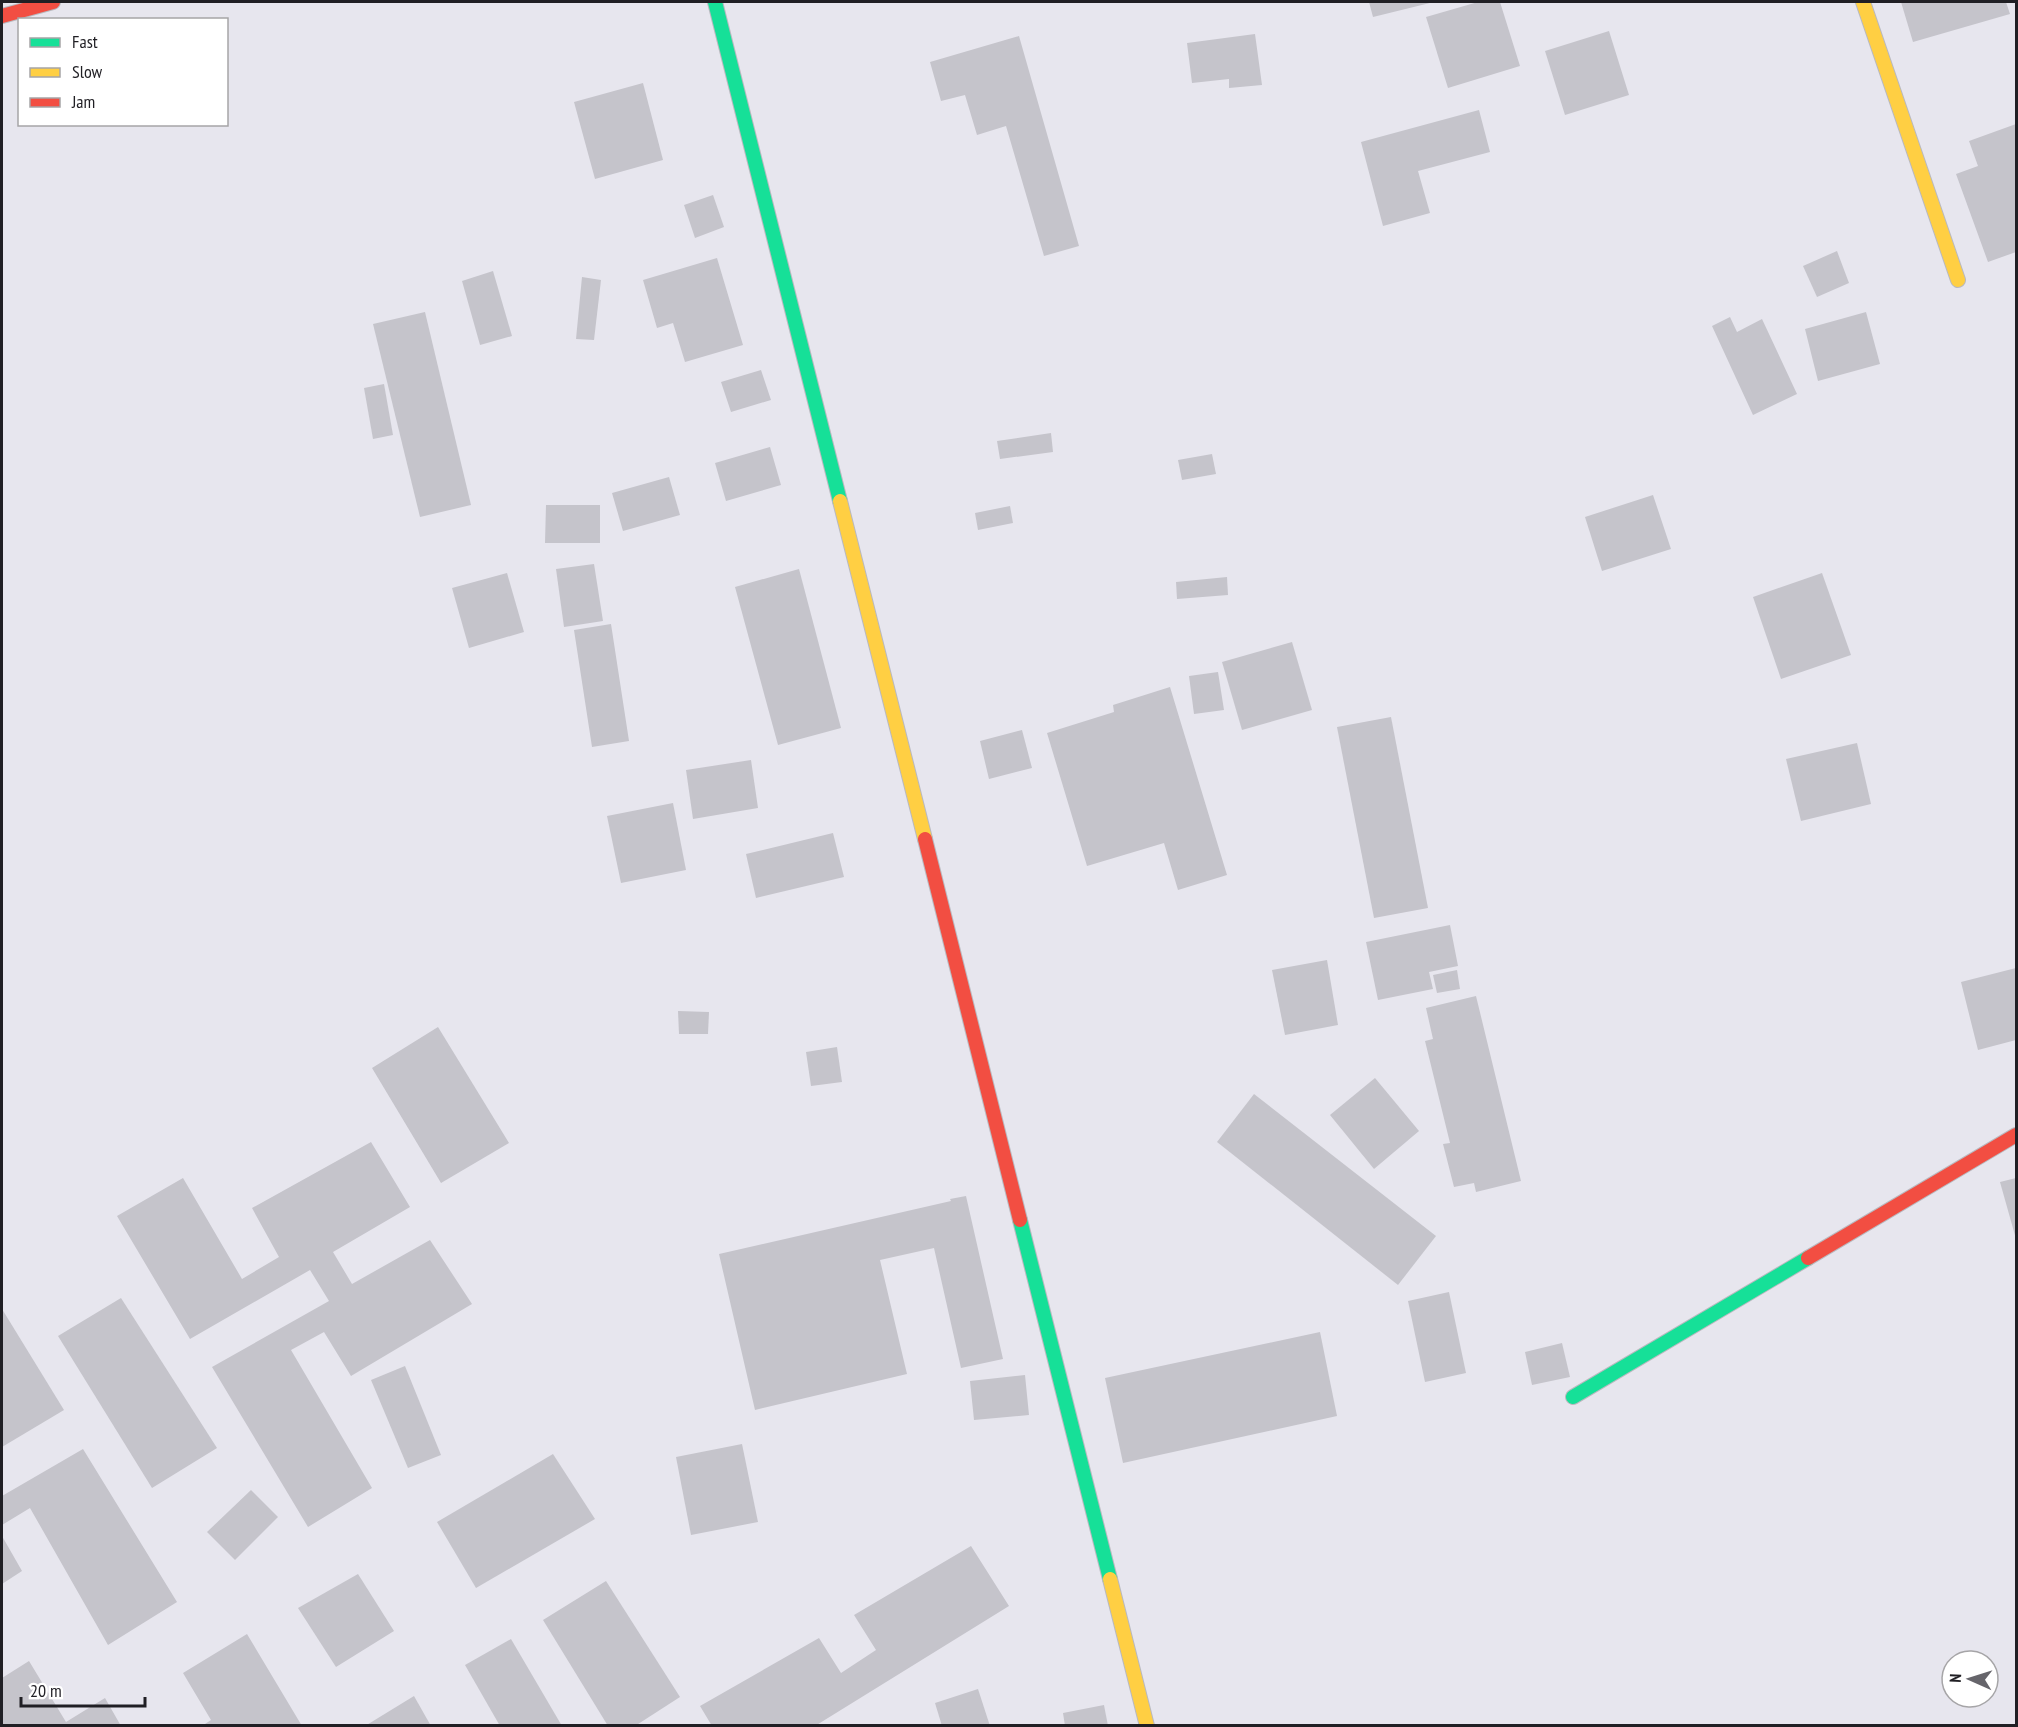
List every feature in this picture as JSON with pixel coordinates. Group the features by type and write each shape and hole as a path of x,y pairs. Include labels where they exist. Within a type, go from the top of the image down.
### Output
{"street":[{"path":"2,16 53,2"},
{"path":"714,2 1147,1725"},
{"path":"1863,2 1958,280"},
{"path":"1573,1397 2016,1135"}],"building":[{"path":"1369,2 1434,2 1373,17"},
{"path":"1478,2 1500,2 1520,66 1448,88 1426,17"},
{"path":"1901,2 2006,2 2010,14 1913,42"},
{"path":"1609,31 1629,95 1565,115 1545,51"},
{"path":"1255,34 1262,85 1229,88 1229,79 1192,83 1187,43"},
{"path":"1019,36 1079,246 1044,256 1006,126 977,135 965,95 941,101 930,62"},
{"path":"643,83 663,160 595,179 574,102"},
{"path":"1479,110 1490,152 1418,171 1430,213 1383,226 1361,142"},
{"path":"2016,124 2016,252 1988,262 1956,174 1978,166 1969,141"},
{"path":"713,195 724,227 695,238 684,205"},
{"path":"1837,251 1849,283 1817,297 1803,266"},
{"path":"717,258 743,345 685,362 673,323 657,328 643,280"},
{"path":"493,271 512,336 480,345 462,281"},
{"path":"582,277 601,280 594,340 576,339"},
{"path":"425,312 471,505 420,517 373,324"},
{"path":"1866,312 1880,364 1818,381 1805,329"},
{"path":"1730,317 1737,332 1762,319 1797,394 1753,415 1712,326"},
{"path":"761,370 771,400 731,412 721,382"},
{"path":"384,384 393,435 373,439 364,388"},
{"path":"1051,433 1053,452 1000,459 997,441"},
{"path":"770,447 781,485 726,501 715,463"},
{"path":"1212,454 1216,474 1182,480 1178,460"},
{"path":"669,477 680,515 623,531 612,493"},
{"path":"1653,495 1671,549 1602,571 1585,517"},
{"path":"546,505 600,505 600,543 545,543"},
{"path":"1010,506 1013,523 978,530 975,513"},
{"path":"594,564 603,621 564,627 556,569"},
{"path":"799,569 841,728 778,745 735,587"},
{"path":"507,573 524,632 469,648 452,588"},
{"path":"1822,573 1851,655 1781,679 1753,597"},
{"path":"1227,577 1228,595 1177,599 1176,582"},
{"path":"611,624 629,741 592,747 574,630"},
{"path":"1292,642 1312,710 1242,730 1222,662"},
{"path":"1218,672 1224,710 1194,714 1189,676"},
{"path":"1170,687 1227,875 1178,890 1164,843 1087,866 1047,733 1114,712 1113,705"},
{"path":"1391,717 1428,908 1374,918 1337,727"},
{"path":"1022,730 1032,768 989,779 980,741"},
{"path":"1857,743 1871,804 1801,821 1786,759"},
{"path":"751,760 758,808 693,819 686,770"},
{"path":"673,803 686,870 621,883 607,816"},
{"path":"833,833 844,877 756,898 746,854"},
{"path":"1450,925 1458,966 1429,972 1433,989 1378,1000 1366,942"},
{"path":"1327,960 1338,1025 1285,1035 1272,970"},
{"path":"2016,968 2016,1040 1978,1050 1961,982"},
{"path":"1457,970 1460,989 1437,993 1433,975"},
{"path":"1476,996 1521,1181 1476,1192 1474,1183 1454,1187 1443,1144 1450,1143 1425,1041 1433,1039 1426,1008"},
{"path":"678,1011 709,1012 708,1034 679,1034"},
{"path":"438,1027 509,1143 441,1183 372,1068"},
{"path":"837,1047 842,1082 811,1086 806,1052"},
{"path":"1375,1078 1419,1131 1374,1169 1330,1115"},
{"path":"1254,1094 1436,1236 1398,1285 1217,1142"},
{"path":"371,1142 410,1207 333,1252 352,1284 430,1240 472,1304 351,1376 324,1332 291,1350 372,1488 308,1527 212,1367 329,1301 310,1270 190,1339 117,1216 183,1178 242,1279 279,1257 252,1208"},
{"path":"2016,1178 2016,1239 2000,1182"},
{"path":"966,1196 1003,1359 961,1368 934,1248 880,1260 907,1374 755,1410 719,1254"},
{"path":"1449,1292 1466,1373 1425,1382 1408,1301"},
{"path":"121,1298 217,1448 152,1488 58,1336"},
{"path":"2,1309 64,1410 2,1447"},
{"path":"1320,1332 1337,1416 1123,1463 1105,1378"},
{"path":"1562,1343 1570,1377 1532,1385 1525,1352"},
{"path":"405,1366 441,1455 408,1468 371,1380"},
{"path":"1025,1375 1029,1415 974,1420 970,1381"},
{"path":"742,1444 758,1522 691,1535 676,1457"},
{"path":"83,1449 177,1602 108,1645 30,1508 2,1525 2,1496"},
{"path":"553,1454 595,1519 476,1588 437,1522"},
{"path":"251,1490 278,1517 235,1560 207,1532"},
{"path":"2,1536 22,1571 2,1584"},
{"path":"971,1546 1009,1606 815,1726 712,1726 700,1706 819,1638 841,1673 876,1650 854,1615"},
{"path":"358,1574 394,1631 336,1667 298,1608"},
{"path":"606,1581 680,1697 635,1726 608,1726 543,1620"},
{"path":"247,1634 302,1726 202,1726 211,1720 183,1673"},
{"path":"511,1639 562,1726 500,1726 465,1665"},
{"path":"29,1661 66,1722 105,1698 121,1726 2,1726 2,1678"},
{"path":"978,1689 990,1726 942,1726 935,1703"},
{"path":"414,1696 431,1726 365,1726"},
{"path":"1104,1705 1108,1726 1065,1726 1063,1713"}],"traffic: fast":[{"path":"715,2 840,501"},
{"path":"1020,1220 1110,1579"},
{"path":"1573,1397 1808,1258"}],"traffic: slow":[{"path":"1863,2 1958,280"},
{"path":"840,501 925,839"},
{"path":"1110,1579 1147,1726"}],"traffic: jam":[{"path":"2,16 53,2"},
{"path":"925,839 1020,1220"},
{"path":"1808,1258 2016,1135"}]}
